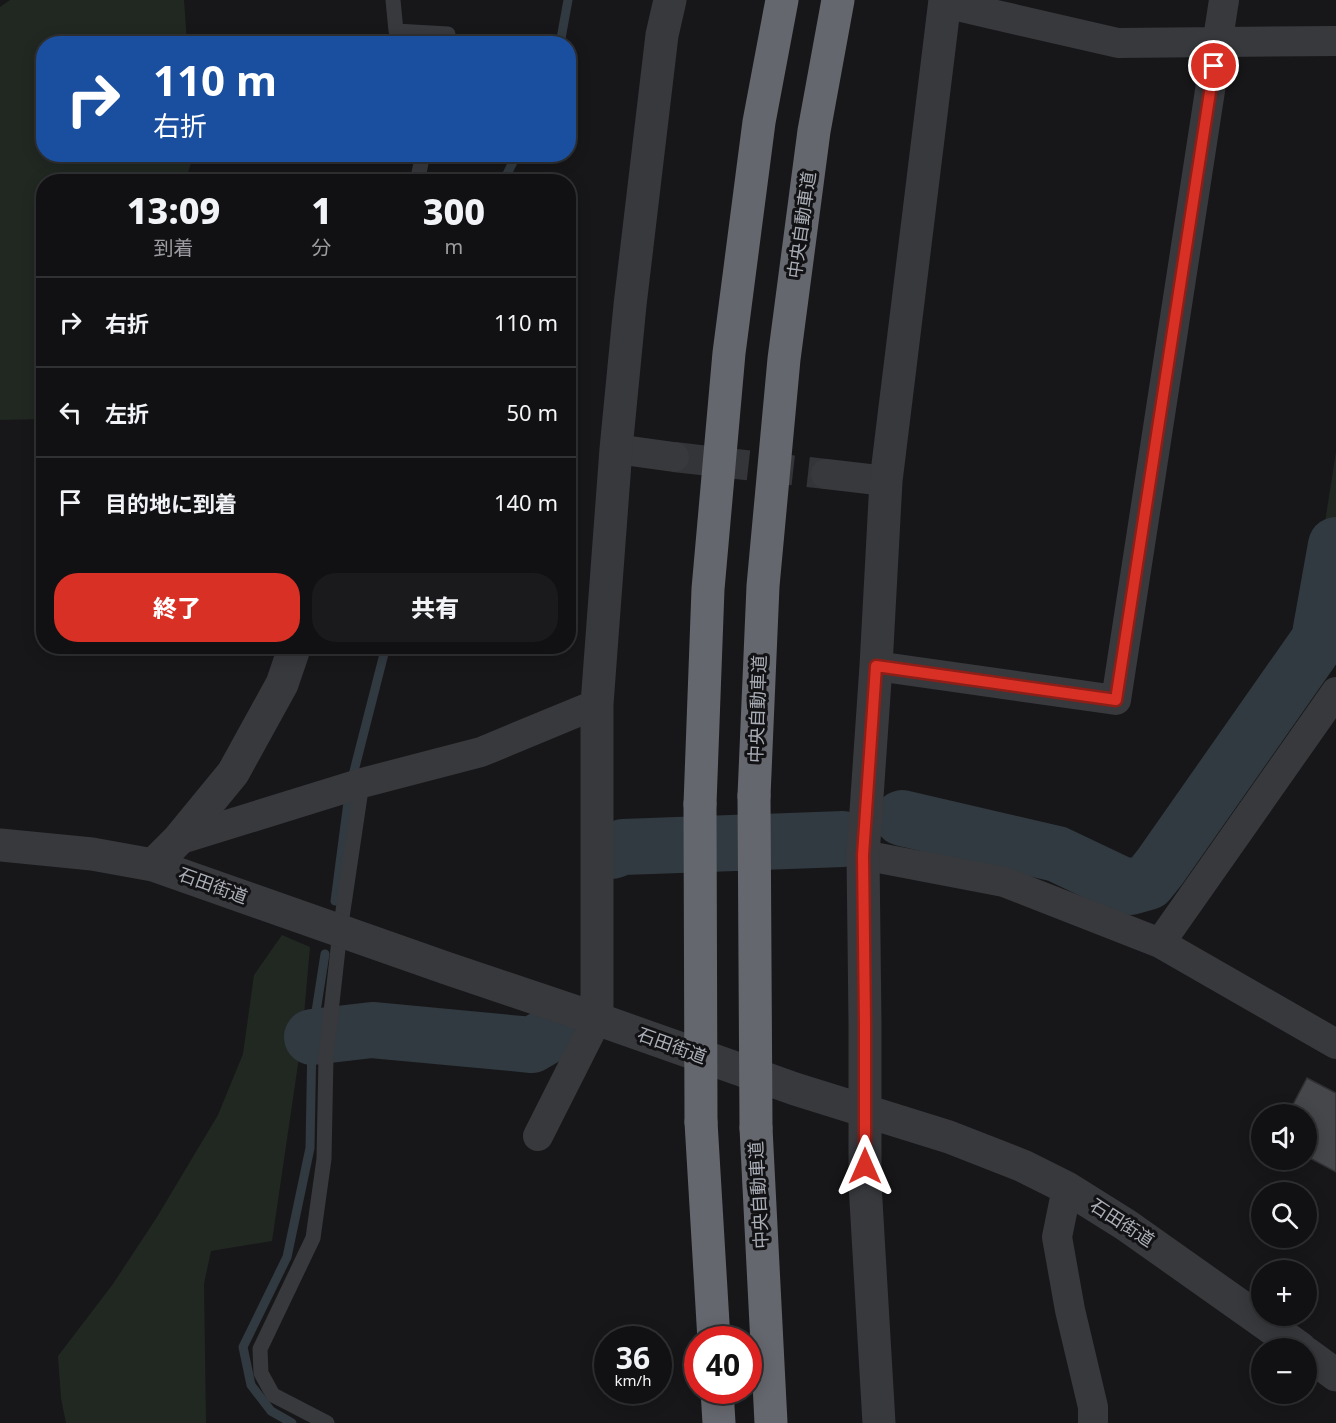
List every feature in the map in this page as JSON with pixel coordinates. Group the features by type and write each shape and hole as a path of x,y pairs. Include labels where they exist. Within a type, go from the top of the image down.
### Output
{"highway":[{"path":"713,1326 702,1122 700,804 708,589 729,353 759,122 782,0"},
{"name":"中央自動車道","path":"771,1423 756,1128 754,796 763,586 784,359 814,131 838,0"},
{"path":"718,1404 719,1423"}],"street":[{"path":"538,1136 597,1019 597,704 616,449 630,305 660,47 670,0"},
{"path":"876,666 1116,700 1224,0"},
{"path":"879,1423 865,1184 863,855 886,481 945,2 1118,43 1336,41"},
{"path":"616,449 674,457"},
{"path":"826,474 886,481"},
{"path":"153,864 178,840 233,773 282,684 292,654"},
{"path":"1160,942 1336,692"},
{"path":"178,840 362,783 481,752 597,704"},
{"name":"石田街道","path":"0,845 92,854 153,864 795,1089 949,1137 1023,1166 1067,1188 1126,1225 1286,1338"},
{"path":"863,855 1004,882 1160,942 1336,1044"},
{"path":"1067,1188 1056,1237 1070,1310 1093,1407 1093,1423"},
{"path":"1317,1361 1336,1375"}],"lane":[{"path":"393,0 396,31 448,34 448,36"},
{"path":"327,1423 273,1395 261,1373 260,1349 313,1238 324,1158 326,1057 340,931 362,783"}],"shaded area":[{"path":"10,0 184,0 187,36 36,36 36,162 192,162 187,174 36,174 36,419 0,420 0,7"},
{"path":"1336,452 1336,599 1313,599"},
{"path":"282,935 310,947 302,1037 272,1241 211,1251 204,1284 206,1423 66,1423 61,1398 58,1356 113,1284 157,1217 218,1115 243,1054 254,975"}],"building":[{"path":"1307,1078 1336,1093 1336,1172 1317,1162 1317,1104 1293,1104"}],"waterway":[{"path":"561,36 568,0"},
{"path":"507,174 513,162"},
{"path":"902,818 1057,854 1130,887 1148,882 1319,640 1336,545"},
{"path":"353,775 384,654"},
{"path":"335,901 348,802"},
{"path":"612,851 623,847 843,839"},
{"path":"292,1423 271,1411 251,1385 243,1347 287,1257 310,1148 312,1037 325,954"},
{"path":"312,1037 372,1030 532,1045 554,1032"}],"tunnel":[{"path":"674,457 826,474"}],"route":[{"path":"865,1166 863,855 876,666 1116,700 1214,66"}]}
